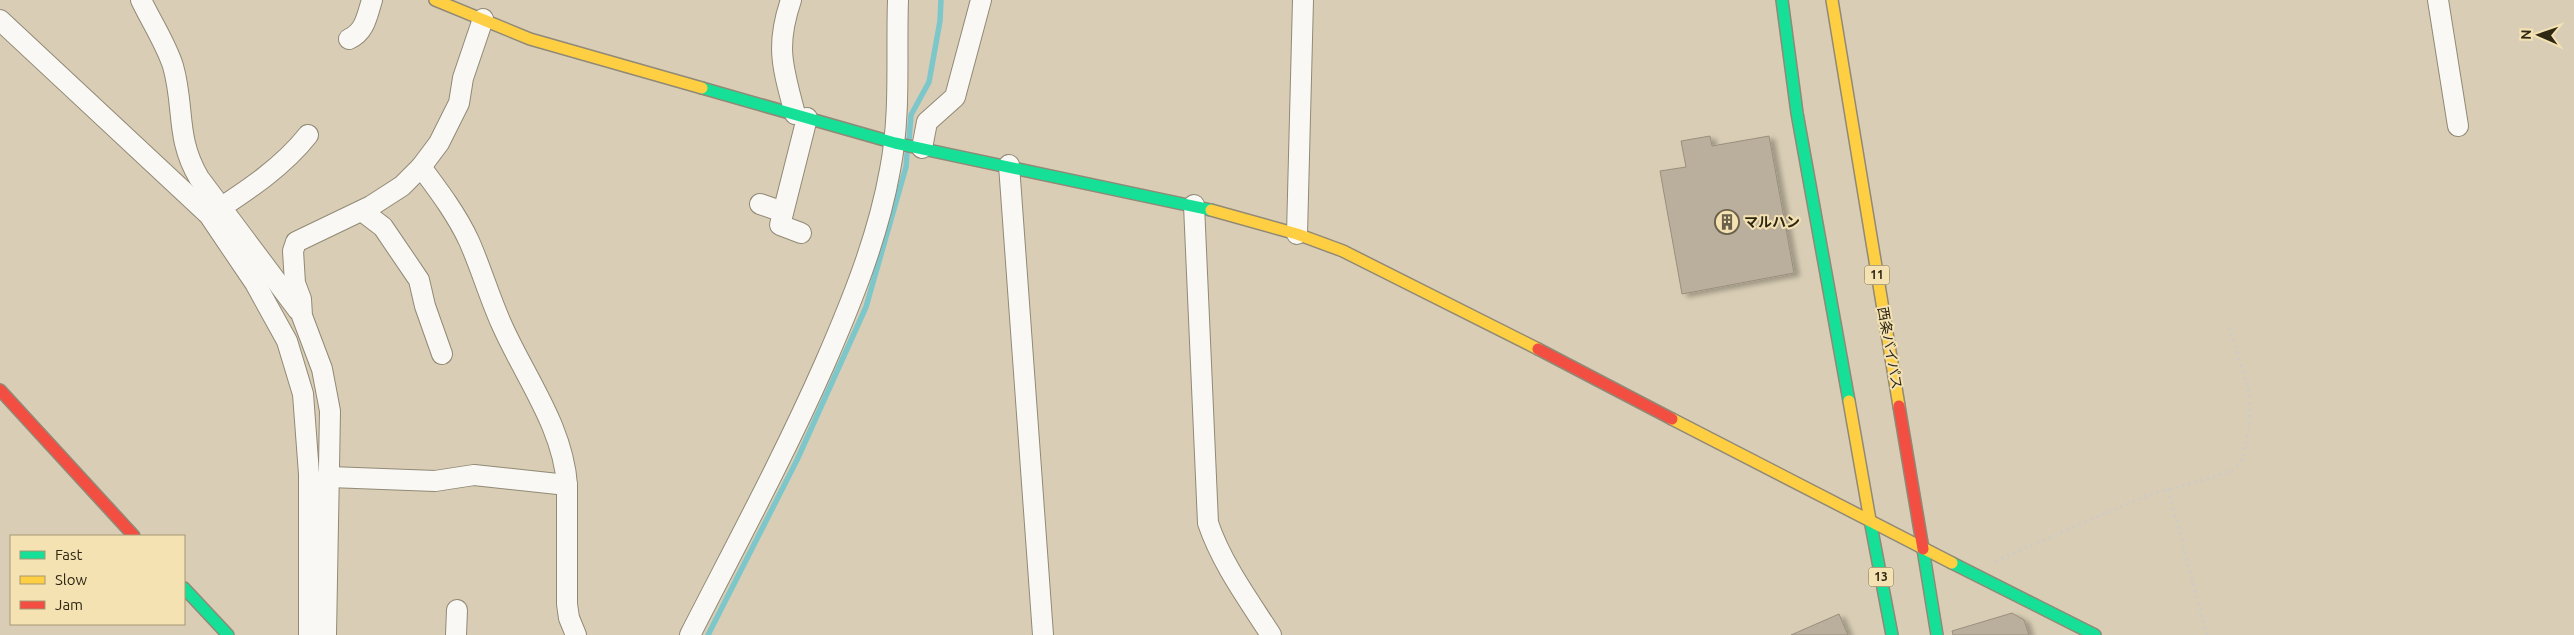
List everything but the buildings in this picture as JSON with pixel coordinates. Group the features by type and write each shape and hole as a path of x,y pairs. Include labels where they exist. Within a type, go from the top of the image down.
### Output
{"main road":[{"path":"435,0 530,38 897,143 1194,205 1297,234 1343,252 1489,324 1923,549 1981,576 2095,635"},
{"path":"1782,0 1797,113 1870,520"},
{"name":"西条バイパス","path":"1832,0 1937,635"},
{"path":"0,390 132,535"},
{"name":"13","path":"1870,520 1892,635"},
{"path":"185,589 228,635"}],"street":[{"path":"141,0 172,64 178,88 181,132 188,159 287,341 303,394 309,474 309,635"},
{"path":"349,39 357,35 363,28 372,0"},
{"path":"791,0 783,28 782,64 801,116 780,225 800,233"},
{"path":"690,635 802,416 855,294 897,143 898,0"},
{"path":"920,148 927,122 955,97 981,0"},
{"path":"1297,234 1303,0"},
{"path":"2438,0 2458,126"},
{"path":"302,316 302,299 294,283 293,251 296,242 362,211 402,186 422,167 439,143 459,103 463,78 483,19"},
{"path":"0,20 216,211 302,316 322,369 330,411 326,635"},
{"path":"216,211 268,174 296,150 308,135"},
{"path":"1009,165 1043,635"},
{"path":"422,167 446,200 468,240 501,324 541,402 561,450 567,485 567,604 569,618 576,635"},
{"path":"760,204 783,212"},
{"path":"1194,205 1208,523 1215,543 1227,567 1272,635"},
{"path":"362,211 383,227 419,280 425,306 442,354"},
{"path":"330,477 425,481 474,475 567,485"},
{"path":"456,635 457,610"}],"path":[{"path":"1981,576 1996,560 2168,489 2214,477 2232,470 2243,459 2250,420 2249,390 2228,323"},
{"path":"2168,489 2207,635"}],"waterway":[{"path":"909,140 911,115 929,82 940,21 941,0"},
{"path":"708,635 797,460 866,307 906,167 907,154"}],"traffic: fast":[{"path":"1782,0 1797,113 1849,401"},
{"path":"702,88 895,143 1211,210"},
{"path":"1870,520 1892,635"},
{"path":"1923,549 1937,635"},
{"path":"1952,563 2095,635"},
{"path":"185,589 228,635"}],"traffic: slow":[{"path":"435,0 530,39 702,88"},
{"path":"1832,0 1899,406"},
{"path":"1211,210 1297,234 1343,251 1538,349"},
{"path":"1849,401 1870,520"},
{"path":"1672,419 1952,563"}],"traffic: jam":[{"path":"1538,349 1672,419"},
{"path":"0,390 133,535"},
{"path":"1899,406 1923,549"}],"place":[{"name":"マルハン","path":"1727,222"}]}
